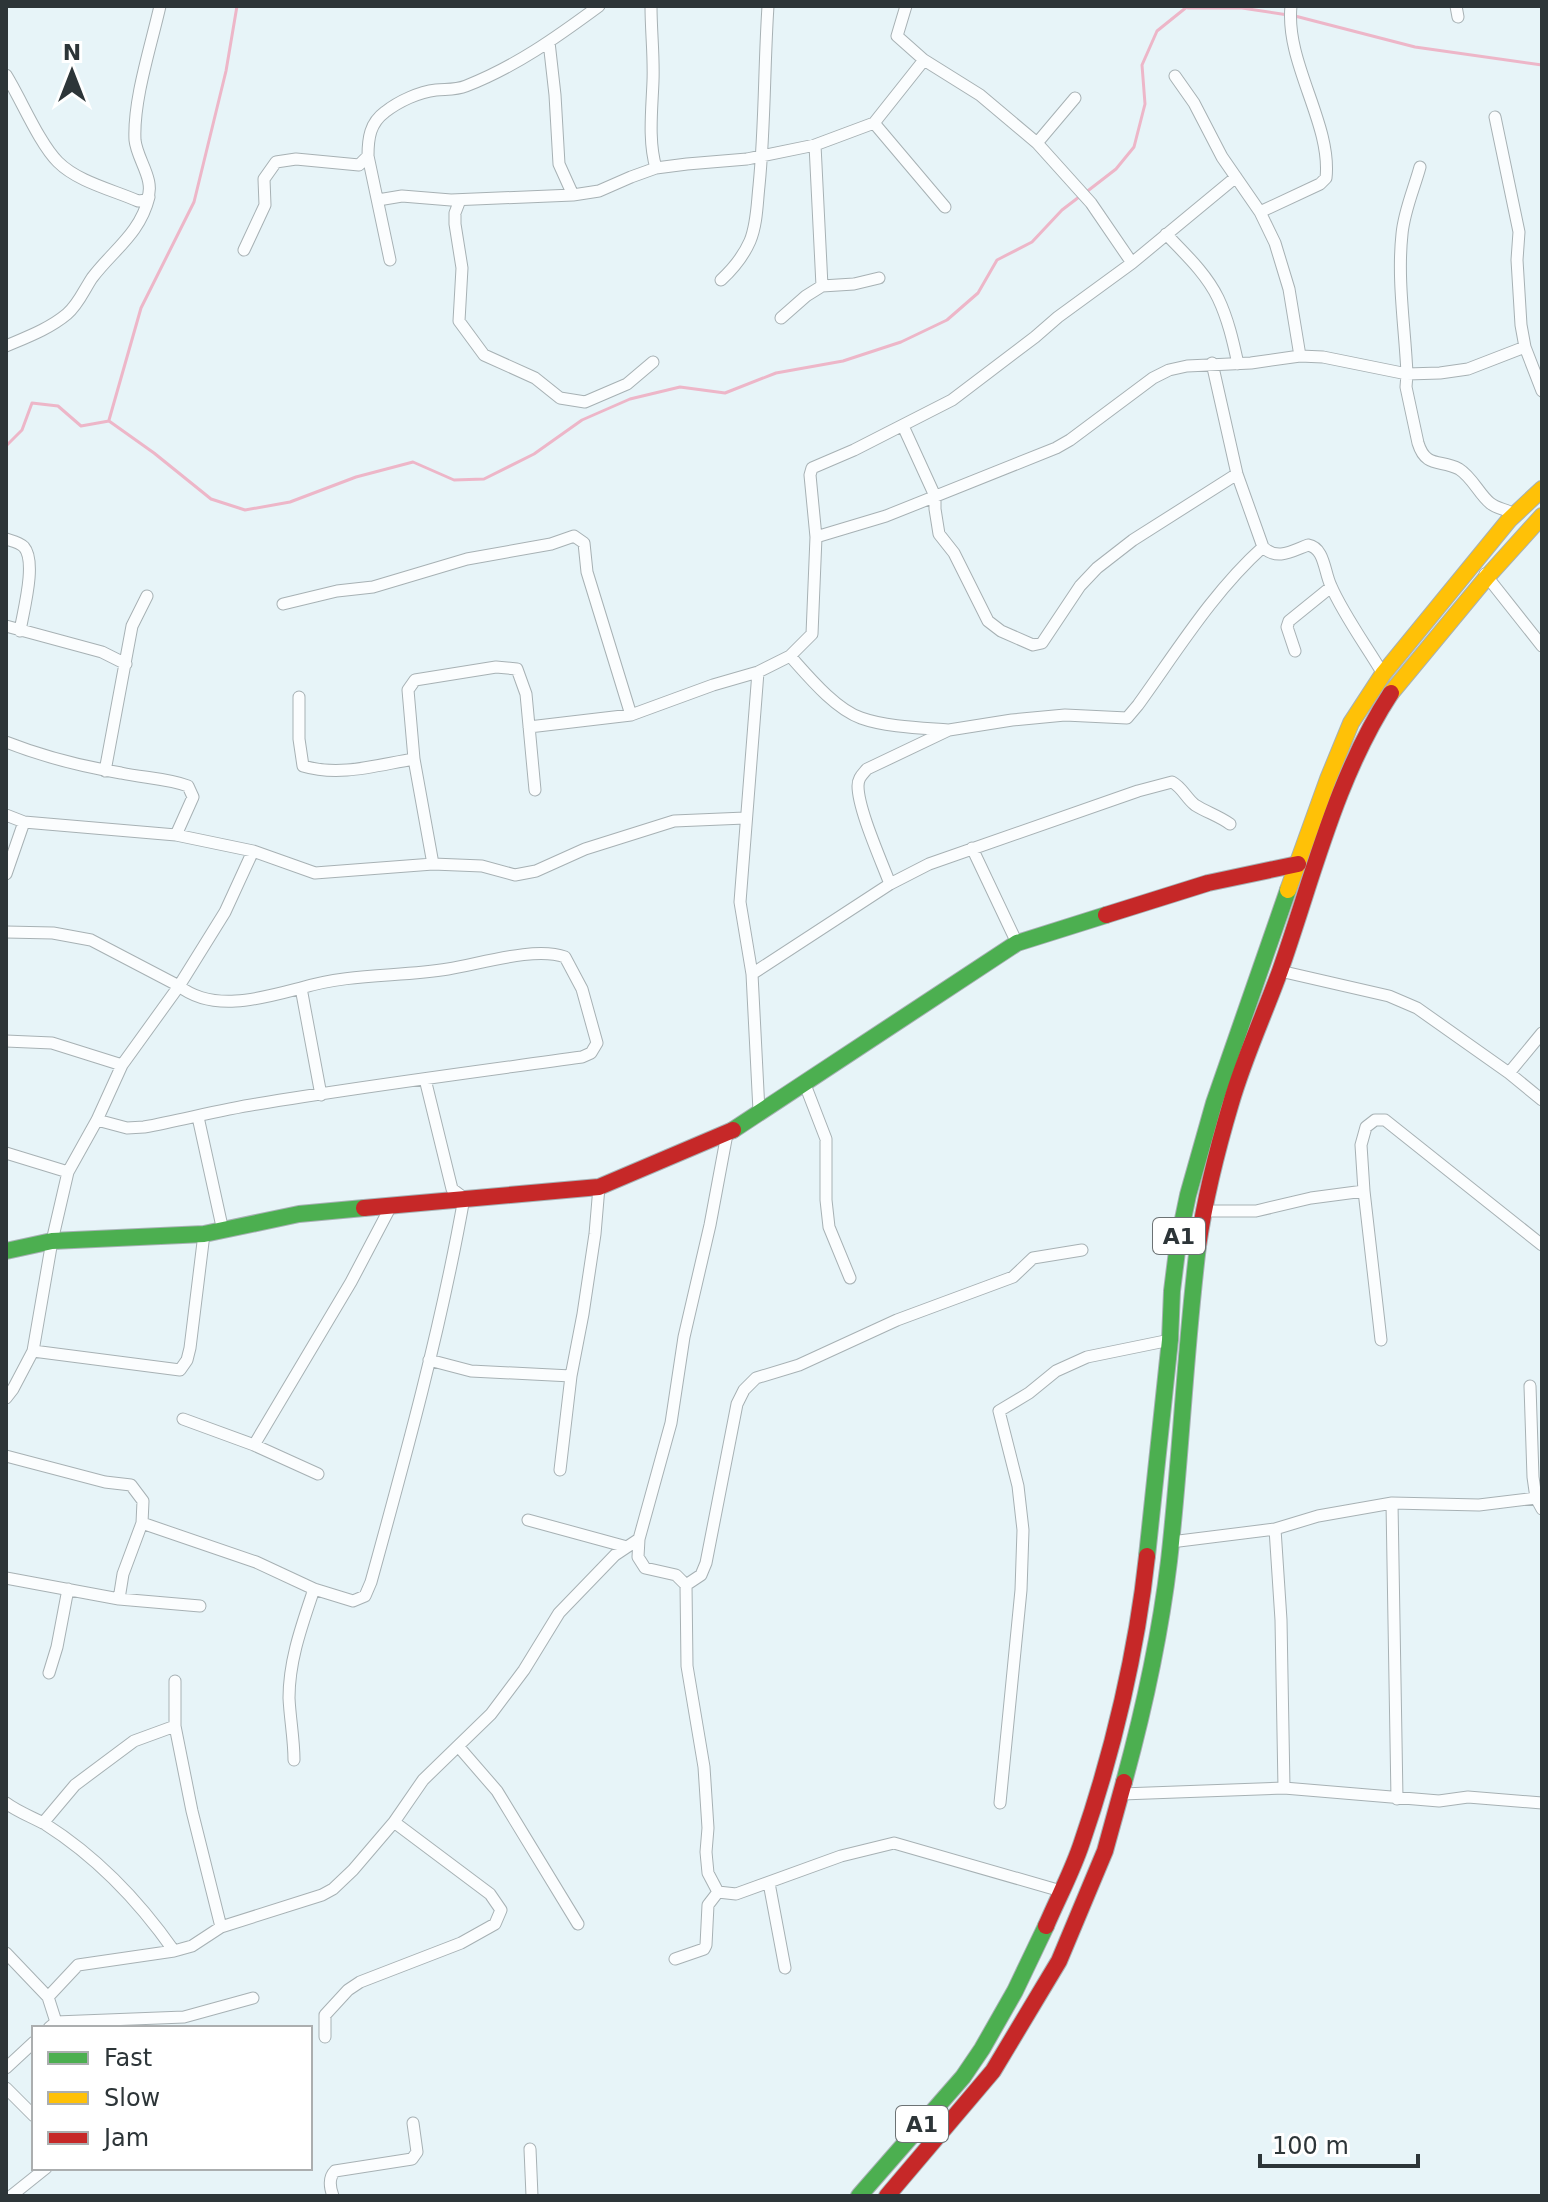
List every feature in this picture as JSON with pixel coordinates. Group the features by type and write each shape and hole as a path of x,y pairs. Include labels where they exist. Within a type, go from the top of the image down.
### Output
{"main road":[{"name":"A1","path":"859,2196 963,2077 982,2049 1015,1991 1082,1843 1119,1716 1144,1581 1170,1340 1170,1305 1179,1234 1195,1160 1217,1090 1346,733 1383,674 1509,520 1542,489"},
{"name":"A1","path":"887,2196 993,2071 1059,1961 1105,1851 1141,1721 1161,1617 1203,1211 1231,1101 1280,971 1339,797 1355,756 1396,685 1542,516"},
{"path":"6,1251 52,1241 204,1234 299,1214 599,1187 727,1134 1017,943 1208,883 1298,864"}],"street":[{"path":"6,346 49,328 70,312 93,277 124,244 145,214 149,183 137,149 135,129 139,97 160,6"},
{"path":"390,260 368,156 372,125 399,103 425,92 456,90 513,64 599,6"},
{"path":"651,6 652,119 656,168"},
{"path":"721,280 735,267 752,237 762,156 768,6"},
{"path":"906,6 897,36 924,60 980,95 1037,143 1091,203 1132,263"},
{"path":"1260,212 1320,184 1326,178 1326,154 1302,74 1291,28 1291,9"},
{"path":"549,42 559,164 573,195"},
{"path":"378,200 420,196 460,200 573,195 599,191 656,168 762,156 815,145 874,123 924,60"},
{"path":"6,75 59,164 76,175 138,201 149,197"},
{"path":"1175,76 1260,212 1275,243 1289,289 1300,356"},
{"path":"1037,143 1075,98"},
{"path":"1495,117 1519,232 1517,260 1521,325 1525,347 1542,391"},
{"path":"874,123 945,207"},
{"path":"815,145 822,286"},
{"path":"244,250 265,205 264,179 276,162 296,159 359,165 368,156"},
{"path":"1420,167 1405,215 1400,279 1406,387 1418,443 1429,461 1461,470 1492,506 1514,514 1509,520"},
{"path":"529,727 631,715 758,672 790,656 812,634 816,537 810,475 812,468 952,400 1132,263 1236,177"},
{"path":"460,200 455,213 462,268 459,321 484,355 535,378 560,398 585,402 627,384 653,362"},
{"path":"1166,234 1217,294 1238,364"},
{"path":"781,318 822,286 854,284 879,278"},
{"path":"816,537 886,516 1056,448 1153,378 1169,370 1300,356 1323,357 1407,374 1440,373 1468,369 1525,347"},
{"path":"1212,363 1237,474 1263,547 1268,553 1281,555 1308,545 1319,550 1331,587 1383,674"},
{"path":"903,426 935,496 939,534 954,553 988,621 1001,631 1037,645 1044,640 1080,586 1097,568 1133,540 1237,474"},
{"path":"283,604 337,591 373,587 467,559 551,544 574,536 584,543 587,572 631,715"},
{"path":"6,539 25,548 29,560 20,631"},
{"path":"790,656 823,693 859,718 949,730 1065,715 1127,718 1202,615 1243,565 1263,547"},
{"path":"1475,562 1542,646"},
{"path":"1295,651 1287,627 1289,621 1331,587"},
{"path":"105,771 132,626 147,596"},
{"path":"6,626 102,652 126,664"},
{"path":"433,864 414,759 408,690 415,680 496,667 517,669 526,694 535,790"},
{"path":"758,672 740,902 752,974 759,1111"},
{"path":"299,697 299,739 303,766 338,772 414,759"},
{"path":"890,884 860,801 859,777 867,769 949,730"},
{"path":"6,742 41,756 188,786 193,797 176,835"},
{"path":"752,974 890,884 929,864 1165,782 1178,785 1197,806 1230,824"},
{"path":"6,815 24,822 176,835 253,851 315,873 433,864 482,866 515,875 526,874 585,849 674,821 745,818"},
{"path":"6,874 24,822"},
{"path":"972,848 1017,943"},
{"path":"6,1398 33,1351 52,1241 68,1172 97,1120 122,1065 179,986 225,912 253,851"},
{"path":"6,932 53,933 91,940 179,986 190,995 217,1000 253,1000 329,980 447,969 525,955 559,955 565,957 582,989 597,1043 591,1053 582,1057 254,1105 144,1127 127,1128 97,1120"},
{"path":"1280,971 1389,996 1417,1008 1542,1100"},
{"path":"301,988 321,1095"},
{"path":"1509,1073 1542,1033"},
{"path":"6,1041 52,1043 122,1065"},
{"path":"142,1523 256,1562 314,1589 353,1601 365,1596 396,1493 449,1279 464,1198 452,1189 425,1079"},
{"path":"804,1082 826,1139 829,1227 850,1278"},
{"path":"198,1117 223,1231"},
{"path":"1381,1340 1361,1145 1366,1127 1375,1120 1385,1120 1542,1245"},
{"path":"718,1892 708,1873 704,1767 687,1666 686,1585 676,1575 645,1568 638,1557 639,1539 671,1423 684,1337 727,1134"},
{"path":"6,1153 68,1172"},
{"path":"560,1470 571,1376 595,1234 599,1187"},
{"path":"1203,1211 1256,1211 1311,1198 1364,1191"},
{"path":"254,1445 351,1282 391,1206"},
{"path":"33,1351 180,1370 190,1348 204,1234"},
{"path":"686,1585 701,1575 706,1563 737,1404 744,1390 756,1378 799,1365 897,1320 1013,1277 1033,1258 1082,1250"},
{"path":"1000,1803 1021,1590 1023,1530 1018,1486 999,1411 1029,1393 1056,1371 1087,1357 1170,1340"},
{"path":"429,1360 471,1371 571,1376"},
{"path":"1171,1542 1275,1529 1318,1516 1392,1503 1539,1504 1530,1386"},
{"path":"183,1419 254,1445 318,1474"},
{"path":"6,1456 105,1482 131,1485 143,1501 142,1523 123,1574 119,1599"},
{"path":"1392,1503 1397,1799"},
{"path":"528,1520 627,1547"},
{"path":"1275,1529 1281,1620 1284,1788"},
{"path":"48,1997 78,1965 192,1946 221,1927 333,1889 394,1822 423,1780 491,1714 524,1670 559,1613 615,1555 639,1539"},
{"path":"7,1580 119,1599 200,1606"},
{"path":"49,1673 68,1589"},
{"path":"294,1760 289,1699 292,1657 314,1589"},
{"path":"175,1681 175,1726 221,1927"},
{"path":"43,1823 75,1785 134,1741 175,1726"},
{"path":"458,1746 497,1791 578,1924"},
{"path":"1122,1794 1284,1788 1397,1799 1439,1801 1468,1797 1542,1803"},
{"path":"6,1803 43,1823 90,1856 150,1917 174,1951"},
{"path":"325,2037 325,2015 348,1990 388,1970 461,1943 495,1924 501,1910 490,1894 394,1822"},
{"path":"718,1892 736,1894 841,1856 894,1843 1061,1891"},
{"path":"769,1883 785,1968"},
{"path":"675,1959 704,1949 708,1905 718,1892"},
{"path":"6,1953 48,1997 52,2025 184,2017 253,1998"},
{"path":"6,2068 32,2044"},
{"path":"6,2088 32,2114"},
{"path":"333,2196 330,2182 335,2171 412,2159 417,2152 413,2123"},
{"path":"530,2149 532,2196"},
{"path":"11,2196 44,2170"}],"waterway":[{"path":"109,420 141,308 194,202 226,71 237,6"},
{"path":"1085,193 1116,169 1134,147 1145,104 1142,65 1157,31 1188,6"},
{"path":"1188,8 1242,8 1288,15"},
{"path":"1295,16 1415,47 1542,65"},
{"path":"6,446 22,430 32,403 58,406 81,426 109,421 211,499 245,510 290,502 356,477 413,462 454,480 484,479 534,454 582,420 630,399 680,387 725,393 776,373 843,361 901,342 947,320 978,293 997,260 1032,242 1079,197"}],"traffic: fast":[{"path":"1147,1556 1170,1340 1172,1291 1188,1195 1214,1103 1288,890"},
{"path":"733,1130 1017,943 1106,915"},
{"path":"6,1251 52,1241 204,1234 299,1214 364,1208"},
{"path":"1124,1782 1151,1672 1165,1589 1198,1246"},
{"path":"859,2196 963,2077 1015,1991 1046,1926"}],"traffic: slow":[{"path":"1288,890 1351,723 1383,674 1509,520 1542,489"},
{"path":"1391,693 1542,516"}],"traffic: jam":[{"path":"1198,1246 1216,1156 1242,1070 1280,971 1340,793 1391,693"},
{"path":"1106,915 1208,883 1298,864"},
{"path":"364,1208 599,1187 733,1130"},
{"path":"1046,1926 1070,1874 1104,1773 1130,1664 1147,1556"},
{"path":"887,2196 993,2071 1059,1961 1105,1851 1124,1782"}]}
